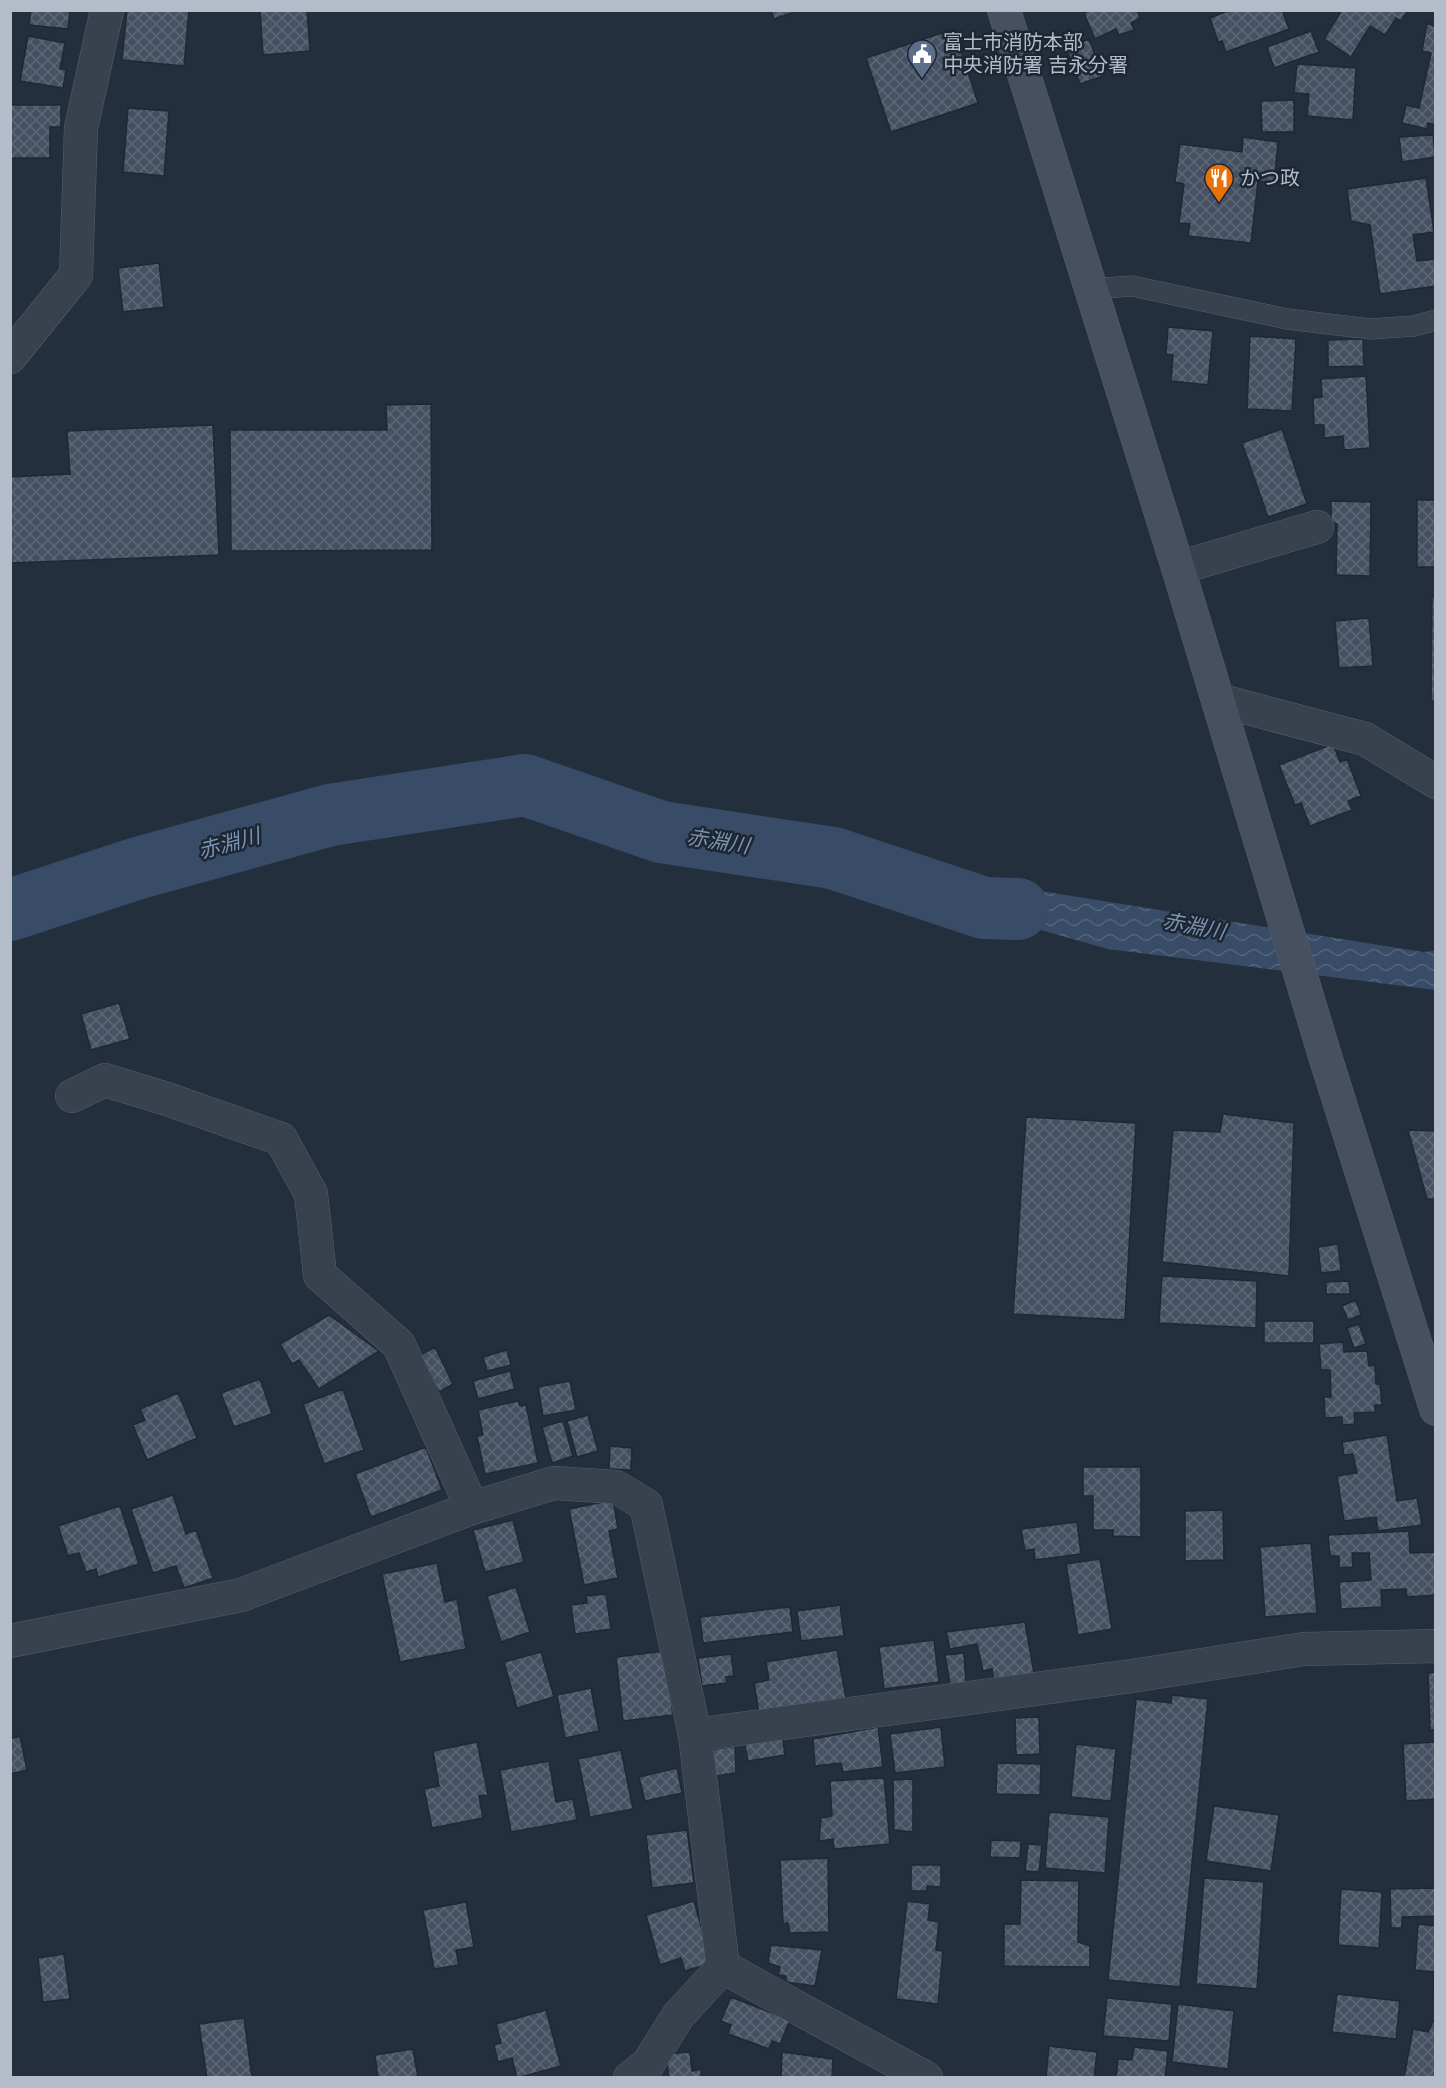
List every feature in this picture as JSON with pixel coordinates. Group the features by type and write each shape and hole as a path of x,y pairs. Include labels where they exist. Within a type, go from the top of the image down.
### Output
{"street":[{"path":"10,357 76,275 81,128 107,10"},
{"path":"1004,10 1436,1410"},
{"path":"1178,568 1317,527"},
{"path":"1218,700 1365,739 1436,782"},
{"path":"72,1096 105,1080 167,1099 280,1139 311,1194 320,1275 399,1345 472,1508"},
{"path":"10,1641 241,1595 472,1508 554,1484 616,1487 646,1505 695,1735 723,1967 678,2016 643,2073"},
{"path":"695,1735 1132,1676 1305,1649 1436,1646"},
{"path":"723,1967 926,2078"}],"lane":[{"path":"1089,290 1132,286 1287,319 1371,329 1414,327 1436,320"}],"water":[{"path":"1028,889 1423,952 1435,951 1435,990 1108,949 909,893"}],"building":[{"path":"31,10 70,10 68,29 29,25"},
{"path":"127,10 189,10 184,66 122,60"},
{"path":"260,10 307,10 310,51 263,55"},
{"path":"771,10 800,10 774,19"},
{"path":"1090,10 1137,10 1140,18 1131,23 1134,30 1119,35 1116,29 1095,39 1084,13"},
{"path":"1230,10 1282,10 1289,29 1226,52 1222,41 1218,42 1210,18"},
{"path":"1342,10 1408,10 1401,21 1396,18 1385,35 1370,26 1351,57 1324,39"},
{"path":"1427,23 1436,27 1436,125 1428,123 1427,129 1402,123 1406,105 1419,108 1431,53 1422,51"},
{"name":"富士市消防本部 中央消防署 吉永分署","path":"954,29 978,103 891,132 866,58"},
{"path":"1311,31 1319,52 1274,68 1267,47"},
{"path":"28,36 65,43 60,69 66,70 63,88 20,81"},
{"path":"1089,39 1103,76 1080,84 1066,48"},
{"path":"1297,64 1356,68 1353,120 1307,116 1309,94 1294,93"},
{"path":"1294,100 1294,132 1262,132 1261,101"},
{"path":"10,105 61,105 61,127 50,127 50,158 10,158"},
{"path":"128,108 169,111 164,176 123,172"},
{"path":"1433,135 1435,157 1402,162 1399,137"},
{"name":"かつ政","path":"1243,137 1278,142 1274,184 1258,181 1251,243 1188,236 1190,224 1179,223 1184,184 1175,182 1180,144 1242,152"},
{"path":"1426,178 1434,232 1413,235 1417,261 1436,259 1436,286 1380,294 1370,225 1351,221 1347,189"},
{"path":"159,263 164,307 123,312 118,268"},
{"path":"1168,327 1213,331 1208,385 1171,381 1173,355 1166,354"},
{"path":"1250,336 1296,339 1292,411 1247,409"},
{"path":"1363,339 1364,366 1328,367 1328,340"},
{"path":"1366,376 1370,448 1344,450 1343,436 1324,438 1324,425 1314,425 1313,398 1322,397 1321,379"},
{"path":"431,404 432,550 231,551 230,430 387,430 386,405"},
{"path":"213,425 219,555 10,563 10,477 70,474 67,431"},
{"path":"1282,429 1307,504 1268,517 1242,443"},
{"path":"1417,500 1436,500 1436,567 1417,567"},
{"path":"1331,501 1371,502 1370,576 1336,575 1337,524 1331,522"},
{"path":"1432,597 1436,597 1436,701 1431,701"},
{"path":"1369,618 1373,666 1339,668 1335,621"},
{"path":"1333,744 1340,762 1347,759 1361,796 1348,801 1352,810 1310,826 1301,803 1295,805 1279,765"},
{"path":"119,1003 130,1039 91,1050 81,1014"},
{"path":"1223,1114 1294,1123 1289,1276 1162,1262 1173,1130 1220,1132"},
{"path":"1026,1117 1136,1123 1125,1320 1013,1314"},
{"path":"1408,1130 1436,1131 1436,1199 1427,1199"},
{"path":"1338,1244 1341,1271 1321,1273 1318,1247"},
{"path":"1162,1276 1257,1281 1256,1328 1159,1323"},
{"path":"1349,1281 1350,1294 1326,1294 1326,1282"},
{"path":"1356,1300 1361,1315 1348,1320 1342,1306"},
{"path":"329,1315 379,1351 319,1389 299,1360 292,1364 280,1344"},
{"path":"1264,1321 1314,1321 1314,1343 1264,1343"},
{"path":"1359,1324 1366,1344 1354,1348 1347,1328"},
{"path":"1343,1342 1344,1352 1367,1351 1369,1366 1375,1365 1376,1384 1380,1384 1382,1405 1375,1405 1375,1412 1354,1413 1355,1424 1342,1425 1342,1417 1325,1418 1324,1397 1331,1397 1330,1370 1321,1370 1319,1344"},
{"path":"435,1347 453,1384 439,1392 420,1355"},
{"path":"507,1350 511,1365 487,1371 483,1357"},
{"path":"510,1371 515,1389 478,1399 473,1381"},
{"path":"260,1379 272,1414 234,1427 221,1393"},
{"path":"570,1381 576,1410 543,1416 538,1387"},
{"path":"343,1389 364,1450 324,1464 303,1404"},
{"path":"178,1393 197,1438 147,1460 133,1425 145,1420 140,1409"},
{"path":"518,1401 520,1406 526,1405 538,1463 485,1474 477,1436 483,1435 478,1410"},
{"path":"588,1415 598,1451 577,1457 567,1421"},
{"path":"563,1421 573,1456 552,1463 542,1427"},
{"path":"1387,1435 1397,1501 1417,1498 1422,1525 1378,1531 1376,1517 1344,1521 1337,1476 1357,1473 1353,1454 1344,1455 1342,1442"},
{"path":"610,1446 632,1448 631,1470 609,1469"},
{"path":"426,1447 442,1490 371,1517 355,1474"},
{"path":"1083,1467 1141,1467 1141,1537 1113,1536 1113,1530 1093,1530 1093,1496 1083,1496"},
{"path":"173,1495 186,1534 196,1530 213,1578 184,1588 176,1566 153,1573 131,1509"},
{"path":"613,1500 618,1529 609,1531 618,1578 584,1585 569,1509"},
{"path":"120,1506 139,1564 98,1577 96,1569 86,1572 79,1553 68,1556 58,1526"},
{"path":"1223,1510 1224,1560 1185,1561 1185,1511"},
{"path":"513,1520 524,1562 485,1572 473,1530"},
{"path":"1077,1522 1081,1554 1035,1560 1034,1549 1025,1551 1021,1529"},
{"path":"1409,1531 1410,1553 1435,1552 1436,1595 1407,1597 1406,1589 1381,1590 1382,1607 1341,1609 1339,1582 1371,1580 1369,1553 1352,1553 1353,1567 1339,1568 1339,1556 1330,1556 1328,1535"},
{"path":"1311,1543 1317,1613 1265,1617 1260,1547"},
{"path":"1100,1559 1112,1629 1078,1635 1066,1564"},
{"path":"437,1563 445,1602 457,1599 466,1649 400,1662 382,1574"},
{"path":"516,1587 530,1632 501,1642 487,1596"},
{"path":"606,1594 611,1629 575,1634 571,1605 587,1603 586,1596"},
{"path":"840,1605 844,1636 801,1641 797,1611"},
{"path":"790,1607 793,1632 703,1643 700,1617"},
{"path":"1025,1622 1035,1679 994,1684 992,1669 983,1671 977,1644 950,1649 946,1632"},
{"path":"934,1640 939,1682 884,1689 879,1647"},
{"path":"837,1650 846,1698 759,1713 754,1683 769,1680 766,1662"},
{"path":"665,1651 673,1715 623,1721 616,1657"},
{"path":"541,1652 554,1697 517,1708 504,1662"},
{"path":"964,1653 966,1683 950,1684 945,1655"},
{"path":"731,1654 734,1676 726,1677 727,1683 702,1686 698,1658"},
{"path":"1436,1672 1436,1730 1430,1730 1428,1673"},
{"path":"591,1688 599,1731 565,1738 557,1695"},
{"path":"1172,1695 1208,1699 1180,1987 1108,1980 1136,1699 1171,1703"},
{"path":"1039,1717 1040,1754 1016,1755 1015,1718"},
{"path":"878,1727 883,1767 843,1772 841,1763 815,1766 813,1739"},
{"path":"941,1727 945,1767 895,1773 890,1734"},
{"path":"782,1734 785,1755 748,1761 744,1741"},
{"path":"20,1736 27,1770 10,1774 10,1739"},
{"path":"477,1742 488,1795 479,1796 483,1818 432,1828 424,1789 439,1786 433,1751"},
{"path":"1436,1742 1436,1799 1406,1801 1403,1744"},
{"path":"1076,1744 1116,1749 1111,1801 1071,1797"},
{"path":"735,1746 736,1773 715,1776 711,1750"},
{"path":"621,1750 633,1809 590,1817 578,1759"},
{"path":"549,1761 556,1802 573,1799 577,1820 511,1832 500,1770"},
{"path":"997,1763 1041,1764 1040,1795 996,1794"},
{"path":"677,1768 682,1793 645,1801 639,1777"},
{"path":"884,1778 890,1844 834,1849 833,1839 819,1841 821,1818 832,1816 830,1781"},
{"path":"913,1779 913,1832 894,1830 893,1780"},
{"path":"1214,1806 1279,1815 1271,1871 1206,1861"},
{"path":"1049,1812 1109,1817 1105,1873 1045,1868"},
{"path":"687,1830 694,1883 652,1888 646,1835"},
{"path":"991,1840 1021,1841 1020,1858 990,1857"},
{"path":"1028,1844 1042,1845 1039,1872 1025,1871"},
{"path":"828,1858 829,1932 790,1933 788,1923 783,1924 780,1860"},
{"path":"911,1865 941,1865 941,1887 927,1886 927,1891 911,1891"},
{"path":"1204,1878 1264,1882 1257,1989 1196,1984"},
{"path":"1021,1880 1079,1881 1078,1942 1090,1946 1090,1967 1004,1966 1004,1924 1020,1924"},
{"path":"1436,1888 1436,1916 1402,1917 1402,1928 1391,1928 1390,1889"},
{"path":"1341,1889 1382,1892 1379,1948 1338,1945"},
{"path":"694,1901 711,1963 685,1971 681,1958 660,1965 646,1915"},
{"path":"907,1901 930,1904 928,1920 939,1922 936,1950 943,1951 938,2004 896,1999"},
{"path":"466,1902 474,1947 456,1950 459,1965 434,1969 423,1910"},
{"path":"1418,1924 1436,1926 1436,1997 1433,1997 1434,1972 1415,1970"},
{"path":"771,1945 822,1950 815,1986 786,1982 786,1976 778,1975 780,1967 768,1963"},
{"path":"64,1954 70,1999 43,2002 38,1958"},
{"path":"1337,1994 1400,2001 1396,2039 1332,2032"},
{"path":"731,1997 790,2020 780,2044 772,2041 769,2049 728,2034 731,2025 721,2021"},
{"path":"1107,1998 1172,2004 1169,2041 1103,2036"},
{"path":"1178,2004 1234,2011 1228,2069 1172,2062"},
{"path":"546,2010 561,2066 517,2078 512,2058 498,2062 494,2045 501,2043 496,2024"},
{"path":"244,2018 252,2078 207,2078 199,2024"},
{"path":"1433,2022 1436,2022 1436,2078 1404,2078 1413,2029 1428,2032"},
{"path":"1049,2046 1097,2052 1094,2078 1046,2078"},
{"path":"1134,2047 1168,2051 1165,2078 1116,2078 1118,2059 1132,2060"},
{"path":"413,2049 418,2078 378,2078 375,2055"},
{"path":"690,2052 692,2071 701,2069 701,2078 669,2078 666,2054"},
{"path":"782,2052 833,2059 832,2078 781,2078"}],"waterway":[{"name":"赤淵川","path":"10,910 135,869 330,815 525,785 661,832 833,858 984,908 1018,909"}],"place":[{"name":"富士市消防本部 中央消防署 吉永分署","path":"922,80"},
{"name":"かつ政","path":"1219,204"}]}
